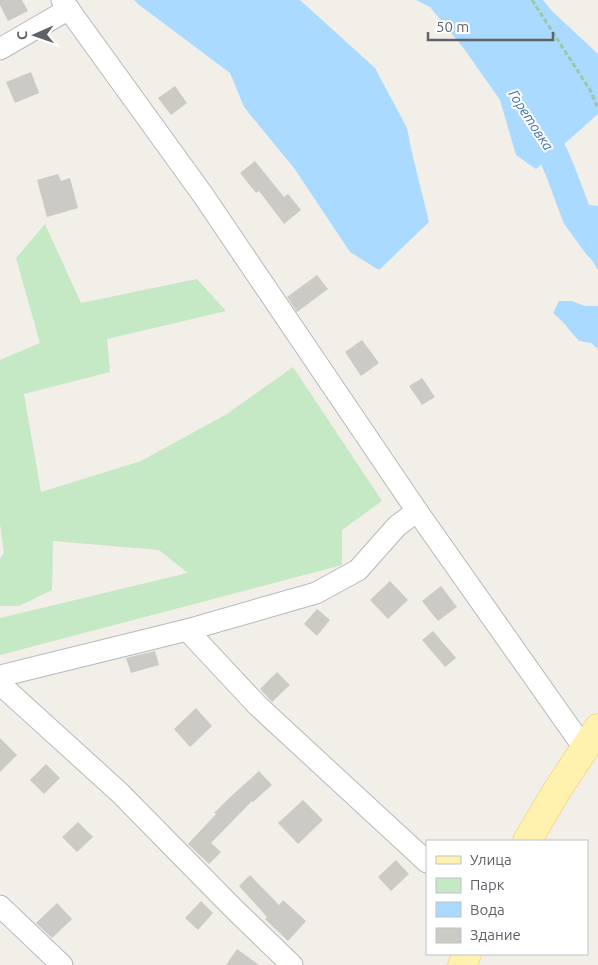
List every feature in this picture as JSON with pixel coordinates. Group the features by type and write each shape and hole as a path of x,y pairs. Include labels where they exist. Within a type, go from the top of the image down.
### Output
{"main road":[{"path":"528,840 591,738"}],"street":[{"path":"0,49 65,5 203,195 417,511 591,738"},
{"path":"0,676 187,630 316,593 358,570 397,526 417,511"},
{"path":"187,630 258,706 426,861"},
{"path":"0,684 120,793 292,965"},
{"path":"0,906 62,965"}],"path":[{"path":"532,0 590,90 598,108"}],"green space":[{"path":"45,224 81,303 197,279 226,311 107,339 110,372 24,394 41,492 141,461 227,414 293,367 382,501 342,530 342,565 0,655 0,618 188,573 159,550 53,541 52,590 19,606 0,606 0,559 4,552 0,524 0,360 40,343 16,258"}],"water":[{"path":"134,0 300,0 375,68 407,128 429,222 379,270 350,252 294,168 244,107 230,73"},
{"path":"416,0 543,0 552,11 598,54 598,114 536,169 516,155 500,100 465,50 430,7"},
{"path":"561,173 572,180 575,192 583,204 598,206 598,270 569,223"},
{"path":"559,301 572,301 585,306 598,306 598,349 591,343 579,341 553,313"}],"building":[{"path":"0,0 22,0 28,11 8,21 0,5"},
{"path":"31,72 39,93 15,103 6,82"},
{"path":"175,86 187,103 171,115 158,98"},
{"path":"255,161 284,197 288,194 301,210 284,224 259,191 256,193 240,173"},
{"path":"58,174 61,181 70,178 78,208 47,217 37,180"},
{"path":"317,275 328,289 297,312 287,297"},
{"path":"362,340 379,363 361,376 345,352"},
{"path":"422,378 435,397 422,405 409,386"},
{"path":"390,581 408,600 388,619 370,600"},
{"path":"441,586 457,607 438,621 422,601"},
{"path":"317,609 330,620 317,636 304,624"},
{"path":"433,631 456,658 445,667 422,640"},
{"path":"155,651 159,665 131,673 126,658"},
{"path":"277,672 290,685 272,702 260,689"},
{"path":"196,708 212,726 190,747 174,729"},
{"path":"0,738 17,755 0,772"},
{"path":"46,764 60,778 44,794 30,780"},
{"path":"259,771 272,785 252,801 211,843 221,852 209,864 188,844 216,814 214,813"},
{"path":"303,800 323,820 298,844 278,823"},
{"path":"78,822 93,837 77,852 62,837"},
{"path":"396,860 409,874 391,891 378,877"},
{"path":"250,875 279,905 283,900 306,921 288,941 265,919 267,917 239,886"},
{"path":"201,901 213,913 198,930 185,918"},
{"path":"57,903 72,919 52,938 36,923"},
{"path":"237,949 259,965 226,965"}],"waterway":[{"name":"Горетовка","path":"531,121 553,154 577,216 598,245"}]}
